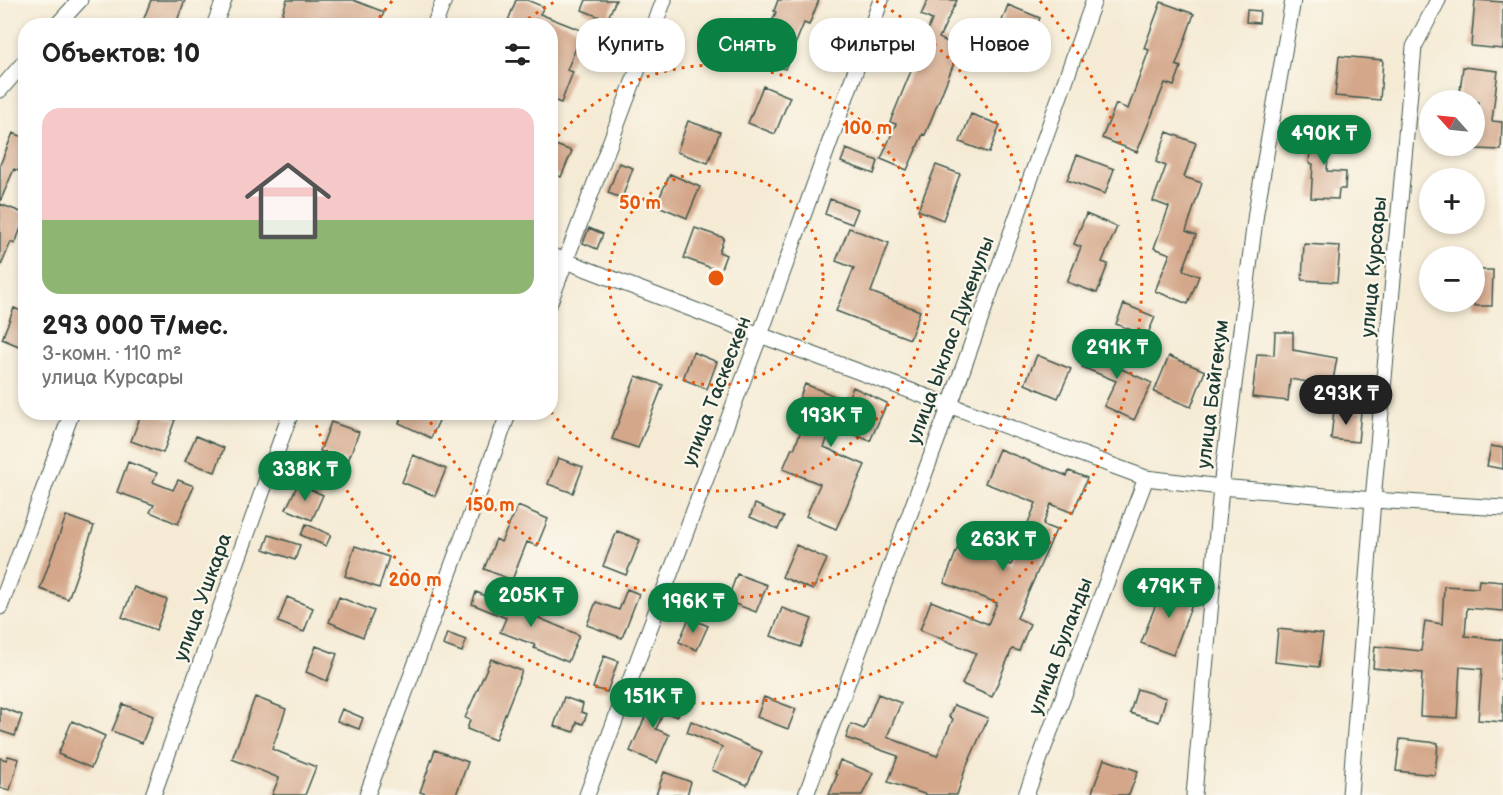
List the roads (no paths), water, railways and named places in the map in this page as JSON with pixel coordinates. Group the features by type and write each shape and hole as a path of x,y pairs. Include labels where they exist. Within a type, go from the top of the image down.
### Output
{"street":[{"path":"63,18 80,0"},
{"path":"217,18 224,0"},
{"path":"438,18 444,0"},
{"path":"558,282 664,0"},
{"name":"улица Таскескен","path":"587,795 760,335 881,0"},
{"name":"улица Ыклас Дукенулы","path":"806,795 950,405 1094,0"},
{"name":"улица Байгекум","path":"1194,795 1221,487 1256,212 1293,0"},
{"name":"улица Курсары","path":"1350,795 1373,500 1414,47 1438,0"},
{"path":"0,90 5,76 18,66"},
{"path":"558,258 1146,478 1373,500 1503,508"},
{"path":"0,607 69,420"},
{"name":"улица Ушкара","path":"153,795 288,420"},
{"path":"367,795 506,420"},
{"name":"улица Буланды","path":"1026,795 1146,478"}]}
